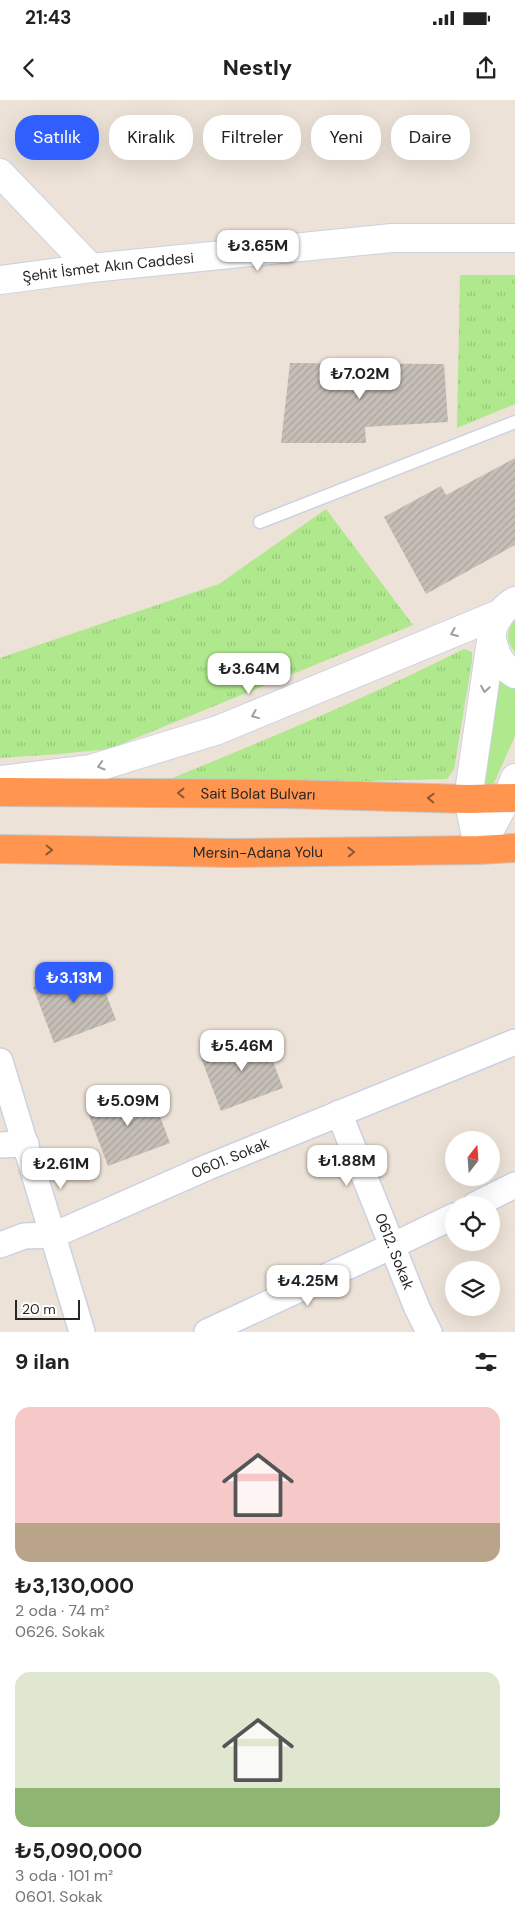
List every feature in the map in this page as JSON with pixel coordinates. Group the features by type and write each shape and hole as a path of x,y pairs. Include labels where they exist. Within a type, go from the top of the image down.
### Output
{"highway":[{"name":"Sait Bolat Bulvarı","path":"0,792 287,794 468,799 512,791"},
{"name":"Mersin-Adana Yolu","path":"0,849 231,853 515,848"}],"main road":[{"path":"0,173 91,268"},
{"name":"Şehit İsmet Akın Caddesi","path":"0,280 91,268 392,238 515,238"},
{"path":"479,850 468,799 493,627 507,608"},
{"path":"0,780 91,769 218,730 507,608"},
{"path":"492,640 495,654 503,666 515,674"},
{"path":"479,850 512,791"}],"street":[{"name":"0601. Sokak","path":"0,1245 24,1236 54,1236 208,1167 339,1113 513,1048"},
{"path":"0,1061 82,1332"},
{"name":"0612. Sokak","path":"339,1113 417,1308 429,1332"},
{"path":"0,1145 26,1144"},
{"path":"493,1196 515,1185"},
{"path":"207,1332 445,1220"}],"lane":[{"path":"260,522 515,422"}],"green space":[{"path":"460,275 515,275 515,404 457,428"},
{"path":"326,509 413,625 109,749 0,758 0,658 219,584"},
{"path":"515,619 515,652 508,636 510,627"},
{"path":"464,649 472,652 472,661 454,769 447,779 289,783 165,781 316,718"},
{"path":"499,679 515,684 515,736 494,783 485,785 480,774"}],"building":[{"path":"290,363 444,364 448,422 365,427 366,443 281,443"},
{"path":"515,458 515,545 426,594 384,517 441,486 446,495"},
{"path":"95,965 116,1020 54,1043 33,987"},
{"path":"262,1032 283,1088 221,1111 200,1055"},
{"path":"149,1087 170,1143 108,1166 87,1110"}]}
